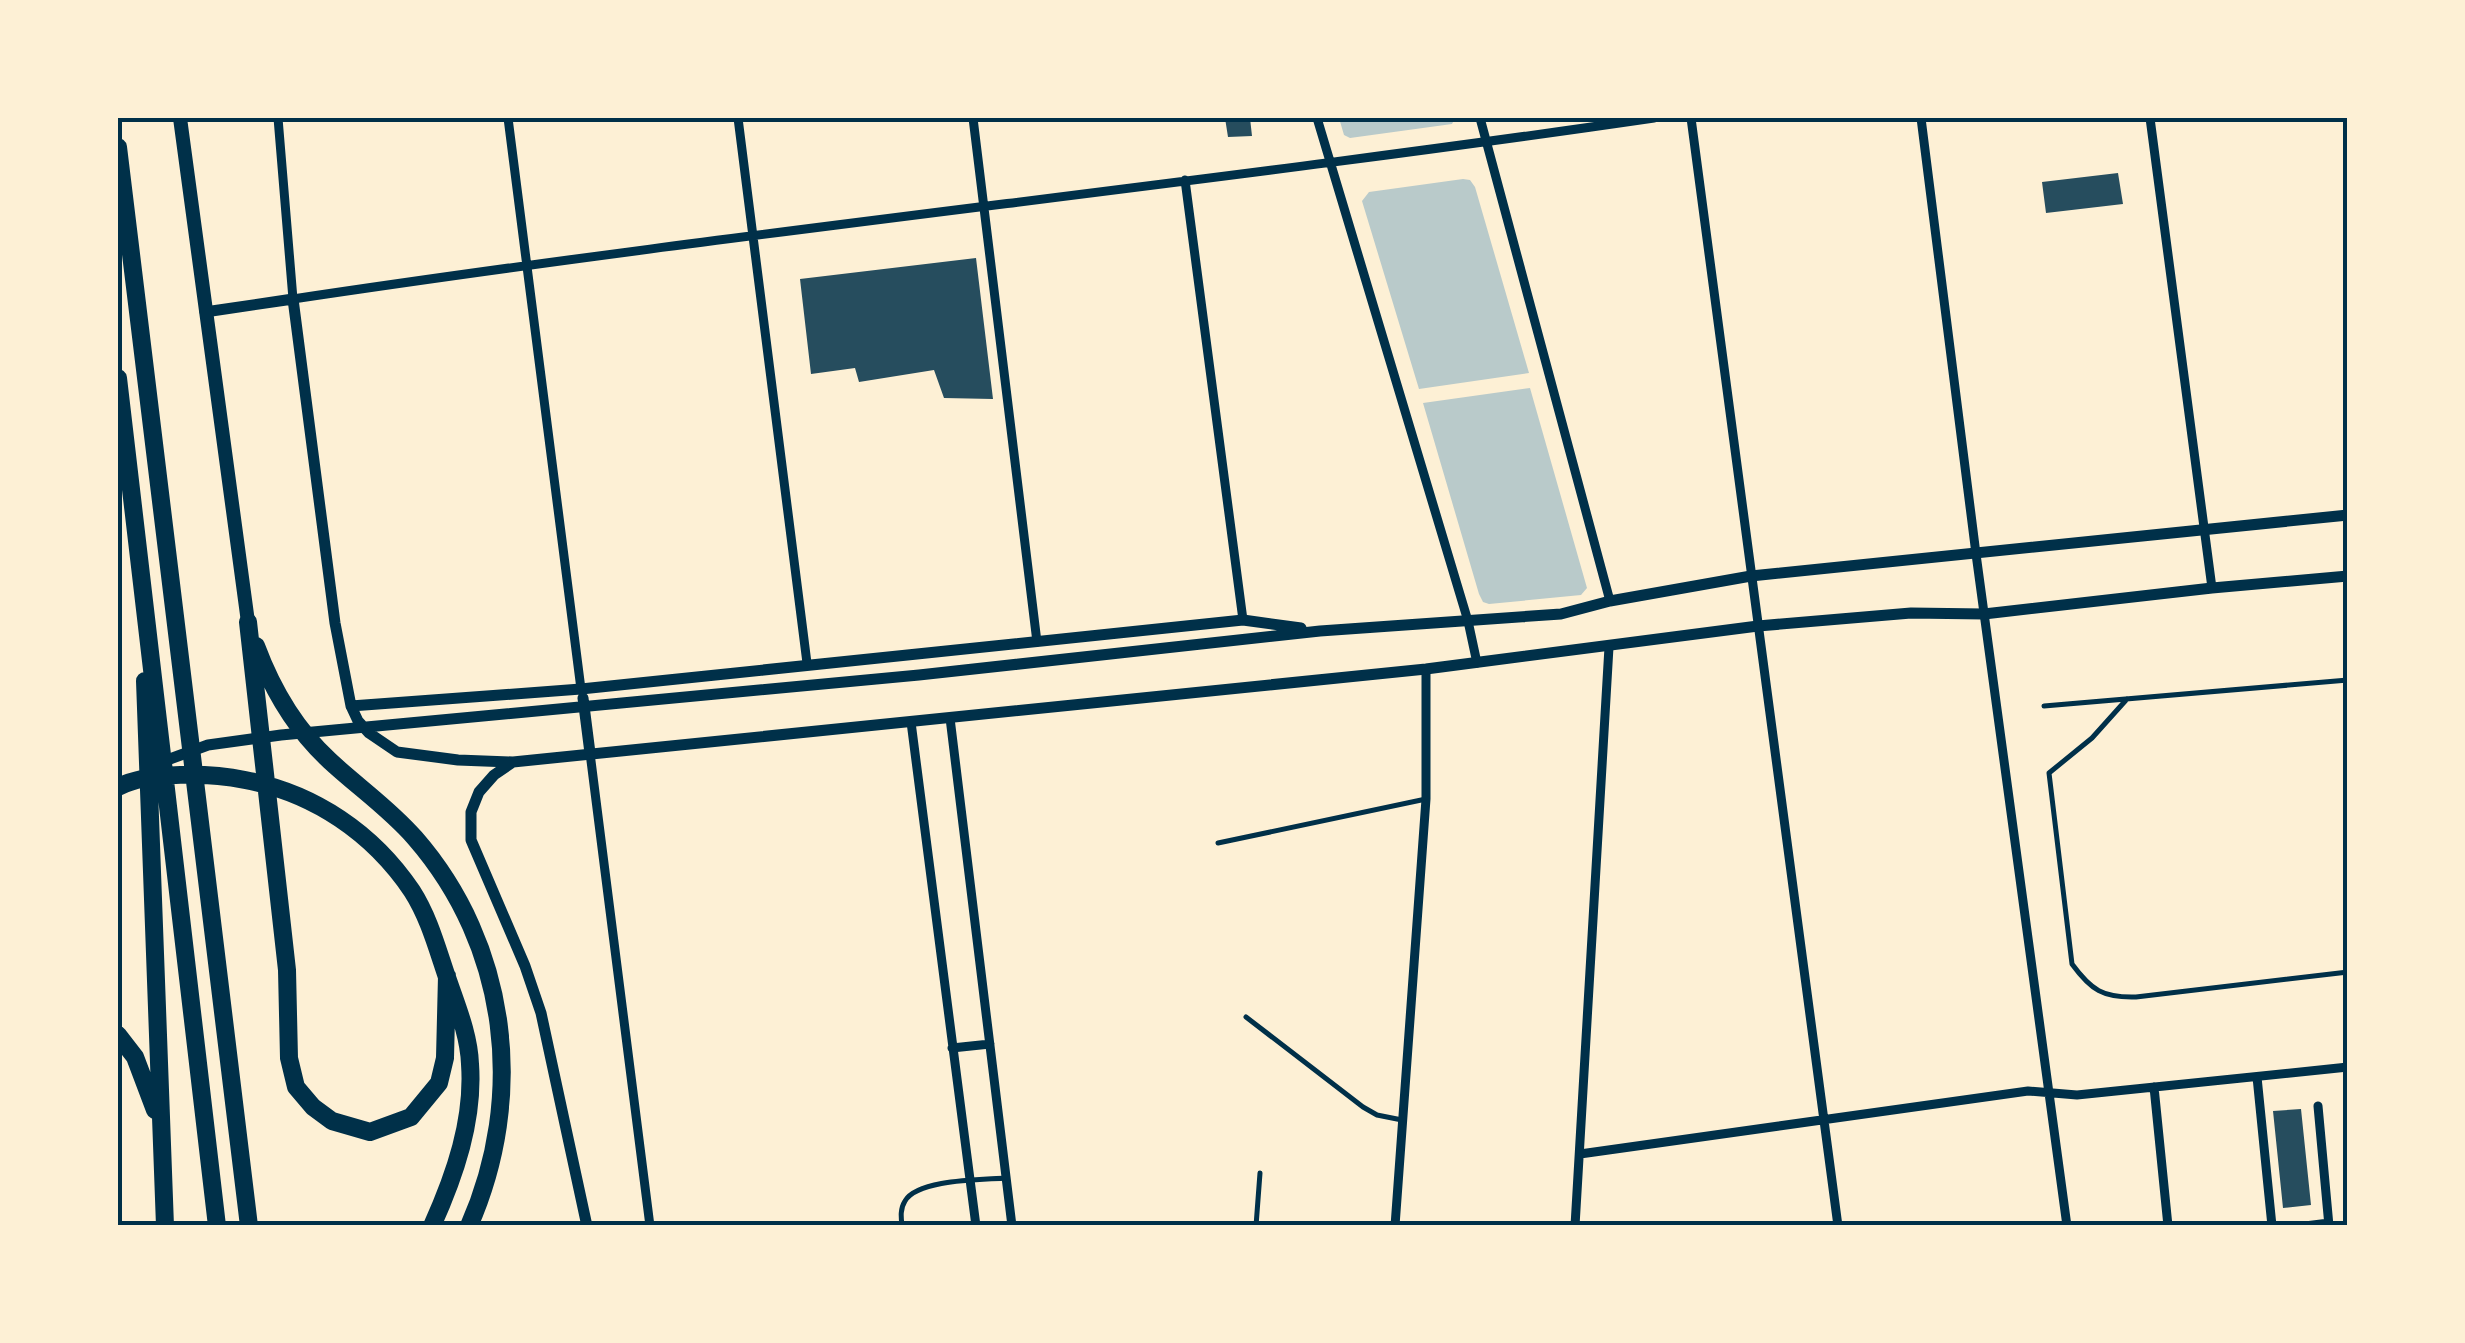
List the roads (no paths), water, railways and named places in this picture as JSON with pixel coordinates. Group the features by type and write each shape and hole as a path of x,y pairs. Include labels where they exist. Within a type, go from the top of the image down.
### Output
{"highway":[{"path":"118,146 248,1226"},
{"path":"118,378 217,1226"},
{"path":"146,610 144,710 165,1226"},
{"path":"248,622 296,1086 332,1121 352,1129 370,1132 411,1117 439,1083 445,1058 446,976"},
{"path":"248,622 262,662 300,730 415,838 439,868 476,936 498,1010 503,1087 492,1163 469,1226"},
{"path":"121,786 180,776 226,776 271,785 313,802 352,826 386,857 413,893 433,934 463,1024 470,1062 466,1125 456,1165 432,1226"},
{"path":"118,1035 135,1057 162,1126"}],"main road":[{"path":"180,118 248,622"}],"street":[{"path":"278,118 293,299 335,623 351,706 358,721 397,752 513,762 1426,669 1758,626 1911,614 1984,614 2348,576"},
{"path":"508,118 650,1226"},
{"path":"738,118 807,663"},
{"path":"972,118 1037,642"},
{"path":"1316,118 1477,663"},
{"path":"1480,118 1610,600"},
{"path":"205,312 527,264 1654,118"},
{"path":"1691,118 1838,1226"},
{"path":"1921,118 2067,1226"},
{"path":"2150,118 2212,588"},
{"path":"1184,180 1243,620"},
{"path":"121,786 152,766 208,746 281,735 920,675 1320,631 1562,614 1610,600 1751,576 2348,515"},
{"path":"351,706 581,689 1243,620 1320,631"},
{"path":"1575,1226 1609,647"},
{"path":"1395,1226 1426,798 1426,669"},
{"path":"950,718 1012,1226"},
{"path":"911,722 976,1226"},
{"path":"513,762 479,792 471,812 471,840 541,1013 586,1226"},
{"path":"952,1048 990,1044"},
{"path":"1580,1154 2028,1091 2077,1094 2348,1067"},
{"path":"2257,1076 2272,1226"},
{"path":"2154,1087 2168,1226"},
{"path":"2305,1226 2329,1224 2318,1106"}],"lane":[{"path":"2044,706 2348,680"},
{"path":"2127,699 2092,738 2049,773 2072,964 2089,987 2116,998 2136,998 2348,972"},
{"path":"1218,843 1426,798"},
{"path":"1246,1017 1376,1115 1402,1120"},
{"path":"1256,1226 1260,1173"},
{"path":"902,1226 901,1210 906,1198 918,1189 1006,1178"}]}
